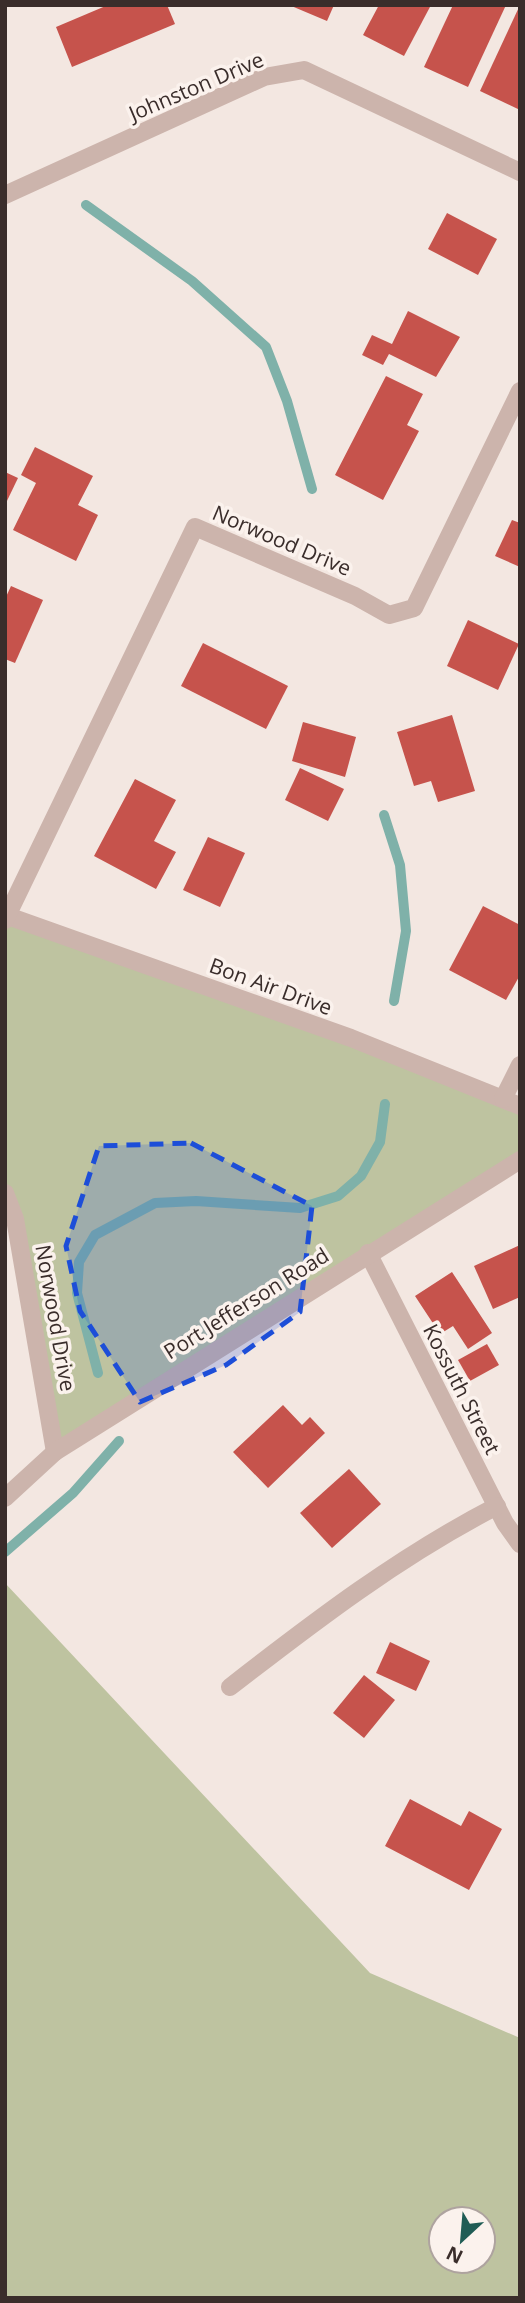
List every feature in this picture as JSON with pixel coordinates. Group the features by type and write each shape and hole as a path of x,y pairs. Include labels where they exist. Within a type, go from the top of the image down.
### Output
{"street":[{"name":"Johnston Drive","path":"5,195 264,77 304,70 520,172"},
{"name":"Norwood Drive","path":"6,916 195,527 355,596 389,615 414,608 520,391"},
{"name":"Bon Air Drive","path":"6,916 351,1038 511,1102"},
{"path":"511,1102 520,1065"},
{"name":"Port Jefferson Road","path":"5,1498 55,1452 520,1160"},
{"name":"Norwood Drive","path":"5,1194 15,1219 55,1452"},
{"name":"Kossuth Street","path":"368,1253 497,1506 520,1544"},
{"path":"230,1688 386,1571 437,1537 497,1506"}],"highlighted area":[{"path":"191,1143 312,1206 300,1312 226,1365 140,1402 80,1311 66,1246 99,1146"}],"green space":[{"path":"5,920 520,1106 520,1160 55,1452 5,1194"},
{"path":"5,1583 370,1973 520,2038 520,2298 5,2298"}],"building":[{"path":"108,5 167,5 175,24 72,67 56,27"},
{"path":"289,5 334,5 327,21"},
{"path":"379,5 431,5 404,56 363,35"},
{"path":"453,5 506,5 468,87 424,67"},
{"path":"520,5 520,110 480,91"},
{"path":"447,213 497,239 478,275 428,249"},
{"path":"408,311 460,337 436,377 389,354 383,365 362,355 372,335 392,344"},
{"path":"386,376 423,394 407,425 419,431 383,500 335,475"},
{"path":"35,447 93,476 78,505 98,515 76,561 13,530 36,483 21,475"},
{"path":"5,472 18,478 5,505"},
{"path":"512,520 520,523 520,567 495,556"},
{"path":"11,586 43,600 15,663 5,659 5,599"},
{"path":"468,620 519,644 498,690 447,666"},
{"path":"203,643 288,686 266,729 181,686"},
{"path":"452,715 475,791 438,802 431,781 414,786 397,732"},
{"path":"303,722 356,737 345,777 292,761"},
{"path":"300,768 344,789 328,821 285,800"},
{"path":"135,779 176,800 154,841 176,852 156,889 94,856"},
{"path":"208,837 245,853 220,907 183,890"},
{"path":"483,906 520,925 520,975 506,1000 449,970"},
{"path":"520,1245 520,1297 493,1309 474,1266"},
{"path":"452,1272 492,1333 468,1349 453,1326 440,1334 415,1296"},
{"path":"487,1344 499,1365 470,1381 458,1360"},
{"path":"283,1405 302,1425 310,1417 325,1433 268,1488 233,1452"},
{"path":"349,1469 381,1504 332,1548 300,1513"},
{"path":"390,1642 430,1661 416,1691 376,1673"},
{"path":"364,1675 395,1700 364,1738 333,1713"},
{"path":"410,1799 461,1826 469,1811 502,1829 469,1890 385,1846"}],"waterway":[{"path":"86,205 192,281 266,347 287,401 312,489"},
{"path":"384,815 400,865 406,931 394,1001"},
{"path":"98,1373 77,1293 79,1262 95,1235 155,1203 196,1201 300,1208 338,1196 361,1176 380,1142 385,1104"},
{"path":"5,1552 73,1493 119,1441"}]}
